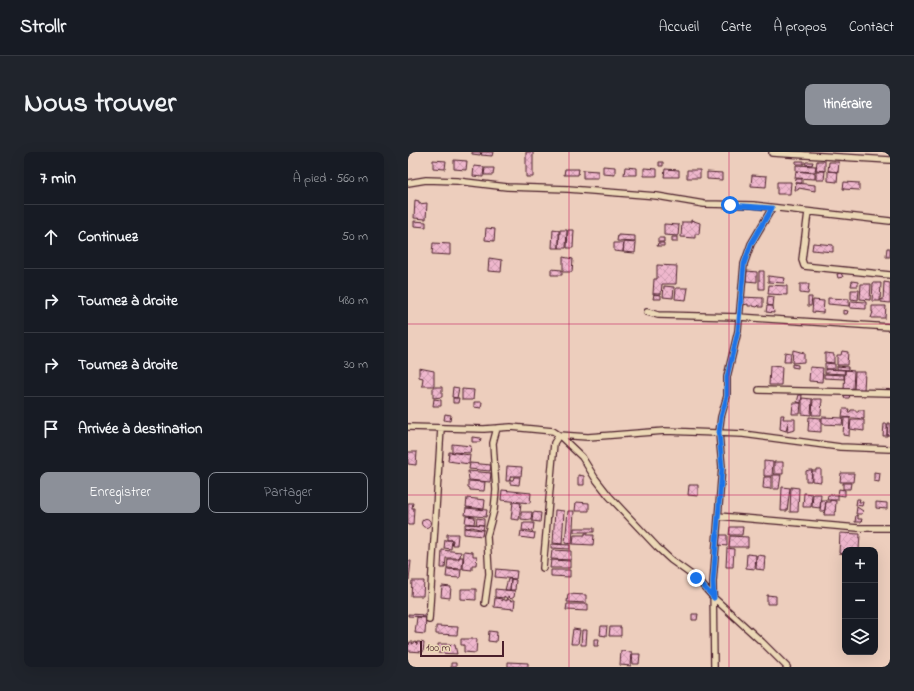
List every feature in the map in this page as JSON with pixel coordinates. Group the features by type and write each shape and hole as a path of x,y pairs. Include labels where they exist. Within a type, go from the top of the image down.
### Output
{"street":[{"path":"772,153 890,160"},
{"path":"408,183 426,180 457,181 507,187 568,189 657,196 698,203 753,205 890,221"},
{"path":"714,667 714,598 722,467 719,433 721,417 727,396 727,377 738,331 744,264 751,244 772,208"},
{"path":"808,212 802,260 804,266 807,268 890,275"},
{"path":"647,312 658,315 739,317 890,327"},
{"path":"759,390 890,393"},
{"path":"408,426 441,428 511,427 553,431 582,457 595,478 609,496 657,547 671,560 696,578 714,598 787,667"},
{"path":"429,620 441,428"},
{"path":"485,603 489,574 487,536 494,510 496,490 493,443 497,428"},
{"path":"559,435 588,437 665,430 743,434 840,447 890,450"},
{"path":"543,568 554,443 559,435"},
{"path":"718,516 858,528 890,528"}],"building":[{"path":"472,152 481,152 480,155 472,154"},
{"path":"482,152 493,152 492,156 481,155"},
{"path":"526,152 533,152 533,177 526,177"},
{"path":"433,160 446,161 445,169 433,168"},
{"path":"454,160 467,161 466,170 454,169"},
{"path":"796,161 804,161 804,164 796,164"},
{"path":"817,161 825,161 825,171 816,170"},
{"path":"659,162 663,162 663,166 659,166"},
{"path":"806,162 813,162 812,165 805,164"},
{"path":"829,162 839,162 838,172 828,171"},
{"path":"796,165 816,166 815,172 796,171"},
{"path":"474,166 484,167 483,177 473,176"},
{"path":"603,166 615,167 615,175 603,174"},
{"path":"625,167 637,168 637,175 624,175"},
{"path":"485,168 494,168 493,175 484,175"},
{"path":"644,168 657,169 657,176 644,176"},
{"path":"565,169 579,169 578,175 564,175"},
{"path":"665,169 679,170 679,177 664,177"},
{"path":"583,170 598,171 598,178 583,178"},
{"path":"687,170 700,170 700,178 687,178"},
{"path":"796,171 815,173 815,179 795,178"},
{"path":"816,171 825,171 824,180 816,180"},
{"path":"828,171 838,172 837,182 828,181"},
{"path":"707,172 722,173 722,180 707,179"},
{"path":"752,175 767,176 766,187 751,186"},
{"path":"796,179 802,179 802,183 795,183"},
{"path":"777,182 791,182 790,194 777,194"},
{"path":"844,182 859,183 859,190 843,189"},
{"path":"796,183 815,185 815,191 799,188 798,190 795,190"},
{"path":"415,200 419,201 419,204 427,203 426,219 414,218"},
{"path":"691,220 700,223 699,234 695,234 695,238 681,237 682,222 691,222"},
{"path":"414,221 426,222 426,227 414,226"},
{"path":"664,224 679,225 678,236 664,235"},
{"path":"486,228 495,229 494,241 485,240"},
{"path":"553,229 559,230 559,248 552,248"},
{"path":"560,230 567,230 566,248 559,248"},
{"path":"568,230 574,230 573,248 567,248"},
{"path":"618,235 635,236 635,242 617,241"},
{"path":"672,237 677,237 677,242 672,242"},
{"path":"658,238 664,238 664,242 658,242"},
{"path":"624,242 636,243 635,253 623,252"},
{"path":"433,243 450,244 450,255 432,254"},
{"path":"614,243 624,243 623,252 614,251"},
{"path":"658,243 664,243 664,246 657,246"},
{"path":"813,243 833,245 833,252 812,250"},
{"path":"887,248 890,248 890,257 886,257"},
{"path":"563,257 573,259 572,272 563,272"},
{"path":"489,258 502,260 501,272 488,271"},
{"path":"657,265 677,266 676,284 662,284 661,294 653,294 654,279 657,279"},
{"path":"551,269 562,270 562,275 551,275"},
{"path":"747,271 757,272 757,282 746,281"},
{"path":"759,271 764,271 764,289 759,289"},
{"path":"841,273 843,277 838,278 837,274"},
{"path":"768,276 785,278 784,283 768,282"},
{"path":"852,281 858,282 858,286 851,286"},
{"path":"884,282 890,283 890,303 881,302 881,299 883,300"},
{"path":"873,283 881,283 880,301 872,301"},
{"path":"800,284 809,284 808,294 800,293"},
{"path":"861,284 871,284 870,300 860,299"},
{"path":"769,285 787,286 787,295 768,294"},
{"path":"664,286 674,287 673,298 663,297"},
{"path":"676,288 688,288 686,300 675,299"},
{"path":"851,290 859,290 858,300 851,299"},
{"path":"654,294 661,295 661,299 653,299"},
{"path":"768,296 774,297 773,306 767,305"},
{"path":"741,297 763,298 763,307 759,307 759,305 757,307 753,305 748,306 748,304 743,305"},
{"path":"808,297 812,297 811,306 808,306"},
{"path":"828,298 849,299 849,306 828,304"},
{"path":"813,300 824,301 823,313 812,312"},
{"path":"851,301 866,302 866,309 850,308"},
{"path":"767,306 773,306 774,313 766,312"},
{"path":"872,306 886,306 885,318 871,318 873,312"},
{"path":"843,310 848,311 847,314 843,314"},
{"path":"793,350 804,353 804,362 792,363"},
{"path":"842,351 848,352 847,365 837,365 837,355 841,355"},
{"path":"785,352 791,353 790,362 784,362"},
{"path":"825,353 834,354 834,363 825,362"},
{"path":"825,363 835,364 835,369 825,369"},
{"path":"792,364 798,365 798,368 792,367"},
{"path":"770,366 782,367 781,385 769,385"},
{"path":"837,366 848,367 848,370 837,369"},
{"path":"810,367 823,368 822,382 809,381"},
{"path":"419,368 434,371 434,386 422,386 423,378 419,377"},
{"path":"825,369 845,370 845,374 825,373"},
{"path":"845,370 854,371 853,389 844,389"},
{"path":"855,372 865,372 864,390 854,390"},
{"path":"824,374 844,375 844,379 824,378"},
{"path":"433,387 442,387 442,397 433,398"},
{"path":"453,387 459,388 457,398 452,397"},
{"path":"462,389 474,390 473,400 462,400"},
{"path":"799,395 802,395 801,403 797,402"},
{"path":"845,395 850,395 849,398 844,398"},
{"path":"453,398 459,398 458,403 453,403"},
{"path":"802,398 812,399 811,415 802,414"},
{"path":"434,399 441,400 441,406 433,406"},
{"path":"813,399 822,399 821,415 812,415"},
{"path":"474,402 482,402 481,408 474,407"},
{"path":"793,403 801,403 800,414 792,414"},
{"path":"843,409 849,409 848,412 851,410 856,410 856,412 858,412 858,410 864,410 864,419 842,417"},
{"path":"445,414 451,415 450,421 444,420"},
{"path":"781,415 784,415 783,419 795,419 795,430 787,432 788,422 786,431 780,429"},
{"path":"809,417 821,418 821,432 808,431"},
{"path":"822,417 843,418 842,425 822,424"},
{"path":"844,418 850,418 849,436 843,435"},
{"path":"851,420 864,420 864,431 850,429"},
{"path":"888,423 890,423 890,435 887,435"},
{"path":"884,424 887,424 887,436 883,436"},
{"path":"472,437 481,438 480,442 472,442"},
{"path":"452,444 471,446 470,453 452,452"},
{"path":"408,452 417,452 416,465 408,464"},
{"path":"449,452 470,455 469,464 448,461"},
{"path":"764,461 773,462 772,476 764,476"},
{"path":"774,462 783,462 783,474 774,474"},
{"path":"470,463 491,465 490,471 469,469"},
{"path":"507,466 522,467 521,476 511,476 509,481 506,481"},
{"path":"816,469 821,469 821,482 812,481 812,471 816,471"},
{"path":"812,470 811,481 806,481 806,471"},
{"path":"468,471 491,473 490,482 469,480"},
{"path":"874,472 880,473 879,482 874,481"},
{"path":"841,473 854,473 853,482 840,482"},
{"path":"578,475 584,476 584,485 578,485"},
{"path":"773,475 781,475 779,489 773,489"},
{"path":"514,477 520,477 519,485 510,484 510,480 513,480"},
{"path":"764,477 771,477 771,489 763,488"},
{"path":"468,481 485,482 484,491 470,490 468,487"},
{"path":"843,483 851,483 850,489 843,489"},
{"path":"689,485 698,485 698,496 688,495"},
{"path":"782,487 790,488 787,511 781,511"},
{"path":"791,487 799,488 798,512 790,512"},
{"path":"839,489 845,490 845,496 838,495"},
{"path":"502,490 531,493 530,503 501,500"},
{"path":"804,493 812,494 811,507 803,507"},
{"path":"813,494 821,494 820,508 812,507"},
{"path":"828,495 838,495 838,500 827,500"},
{"path":"467,498 485,500 484,509 466,507"},
{"path":"857,499 860,499 859,502 863,502 862,506 856,505"},
{"path":"821,500 826,500 825,510 823,511 820,511"},
{"path":"830,500 836,501 835,515 824,515 826,502 830,502"},
{"path":"513,502 521,503 519,520 511,519"},
{"path":"576,502 589,503 589,511 575,511"},
{"path":"876,502 887,503 887,509 876,508"},
{"path":"408,503 413,503 413,525 408,525"},
{"path":"857,507 863,511 862,514 856,514"},
{"path":"466,508 487,510 486,517 465,515"},
{"path":"555,510 564,511 562,544 553,543"},
{"path":"568,511 574,511 572,544 565,543"},
{"path":"521,512 532,512 531,520 521,519"},
{"path":"533,512 541,513 540,522 532,521"},
{"path":"856,515 858,516 858,519 862,519 861,522 855,522"},
{"path":"466,516 475,517 474,524 465,523"},
{"path":"477,518 484,519 484,525 476,524"},
{"path":"424,519 428,519 430,523 428,527 424,527 422,525 422,521"},
{"path":"523,523 534,523 533,531 522,530"},
{"path":"465,524 484,525 483,530 465,527"},
{"path":"730,527 743,527 742,535 729,535"},
{"path":"464,528 483,530 482,536 464,534"},
{"path":"574,528 594,528 594,532 574,532"},
{"path":"521,531 535,533 534,539 520,537"},
{"path":"585,533 588,533 588,535 594,535 593,545 573,544 574,535 585,535"},
{"path":"840,533 860,534 859,547 842,547 842,554 839,553"},
{"path":"447,534 458,534 457,545 452,545 453,540 447,540"},
{"path":"720,535 727,535 727,546 719,545"},
{"path":"730,536 748,537 748,547 729,547"},
{"path":"445,540 452,540 451,549 444,548"},
{"path":"551,544 570,545 570,549 551,548"},
{"path":"727,548 734,549 733,567 726,567"},
{"path":"442,550 461,552 460,557 446,558 445,568 441,568"},
{"path":"552,550 571,551 571,560 551,559"},
{"path":"464,551 473,552 473,556 477,556 476,565 472,565 472,570 463,569"},
{"path":"747,554 756,555 755,569 746,568"},
{"path":"757,555 765,556 764,570 756,569"},
{"path":"459,557 463,557 462,569 447,568 448,559 459,559"},
{"path":"551,560 570,561 570,568 550,568"},
{"path":"408,561 411,561 409,580 408,580"},
{"path":"447,569 461,570 460,578 446,577"},
{"path":"496,569 517,571 516,579 495,577"},
{"path":"551,570 570,570 570,577 551,576"},
{"path":"508,579 511,579 510,590 505,590"},
{"path":"511,579 516,580 515,590 510,590"},
{"path":"412,581 424,581 423,596 411,596"},
{"path":"442,586 451,587 450,598 441,597"},
{"path":"461,589 476,589 476,600 461,599"},
{"path":"495,589 515,591 514,597 511,599 508,596 508,599 504,596 504,598 495,597"},
{"path":"568,594 586,595 586,603 567,602"},
{"path":"767,595 776,596 776,604 767,604"},
{"path":"495,598 502,599 502,601 503,599 507,601 507,599 512,601 515,600 514,609 494,607"},
{"path":"567,604 588,604 588,611 566,610"},
{"path":"408,614 426,615 426,617 408,616"},
{"path":"692,614 698,614 697,620 692,620"},
{"path":"417,617 426,618 425,634 415,633"},
{"path":"436,626 458,627 457,635 436,634"},
{"path":"601,626 607,626 606,636 600,635"},
{"path":"610,627 621,627 621,636 609,636"},
{"path":"573,629 580,630 578,644 571,644"},
{"path":"582,630 587,630 586,645 581,645"},
{"path":"489,631 497,632 496,642 488,641"},
{"path":"461,639 477,639 476,653 464,652 464,645 461,645"},
{"path":"594,639 599,639 598,646 594,646"},
{"path":"408,641 409,645 410,642 413,642 412,644 416,642 417,645 417,642 420,642 421,645 421,642 424,643 423,652 408,651"},
{"path":"438,644 450,644 450,647 451,644 455,645 457,654 438,653"},
{"path":"621,651 632,652 631,666 620,665"},
{"path":"632,654 640,654 639,664 633,664"},
{"path":"508,662 528,663 528,667 508,667"},
{"path":"451,663 456,663 456,667 451,667"}],"route":[{"path":"696,578 714,598 713,582 722,467 719,433 721,417 727,396 727,377 738,331 740,285 744,264 751,244 772,208 753,205 730,205"}]}
